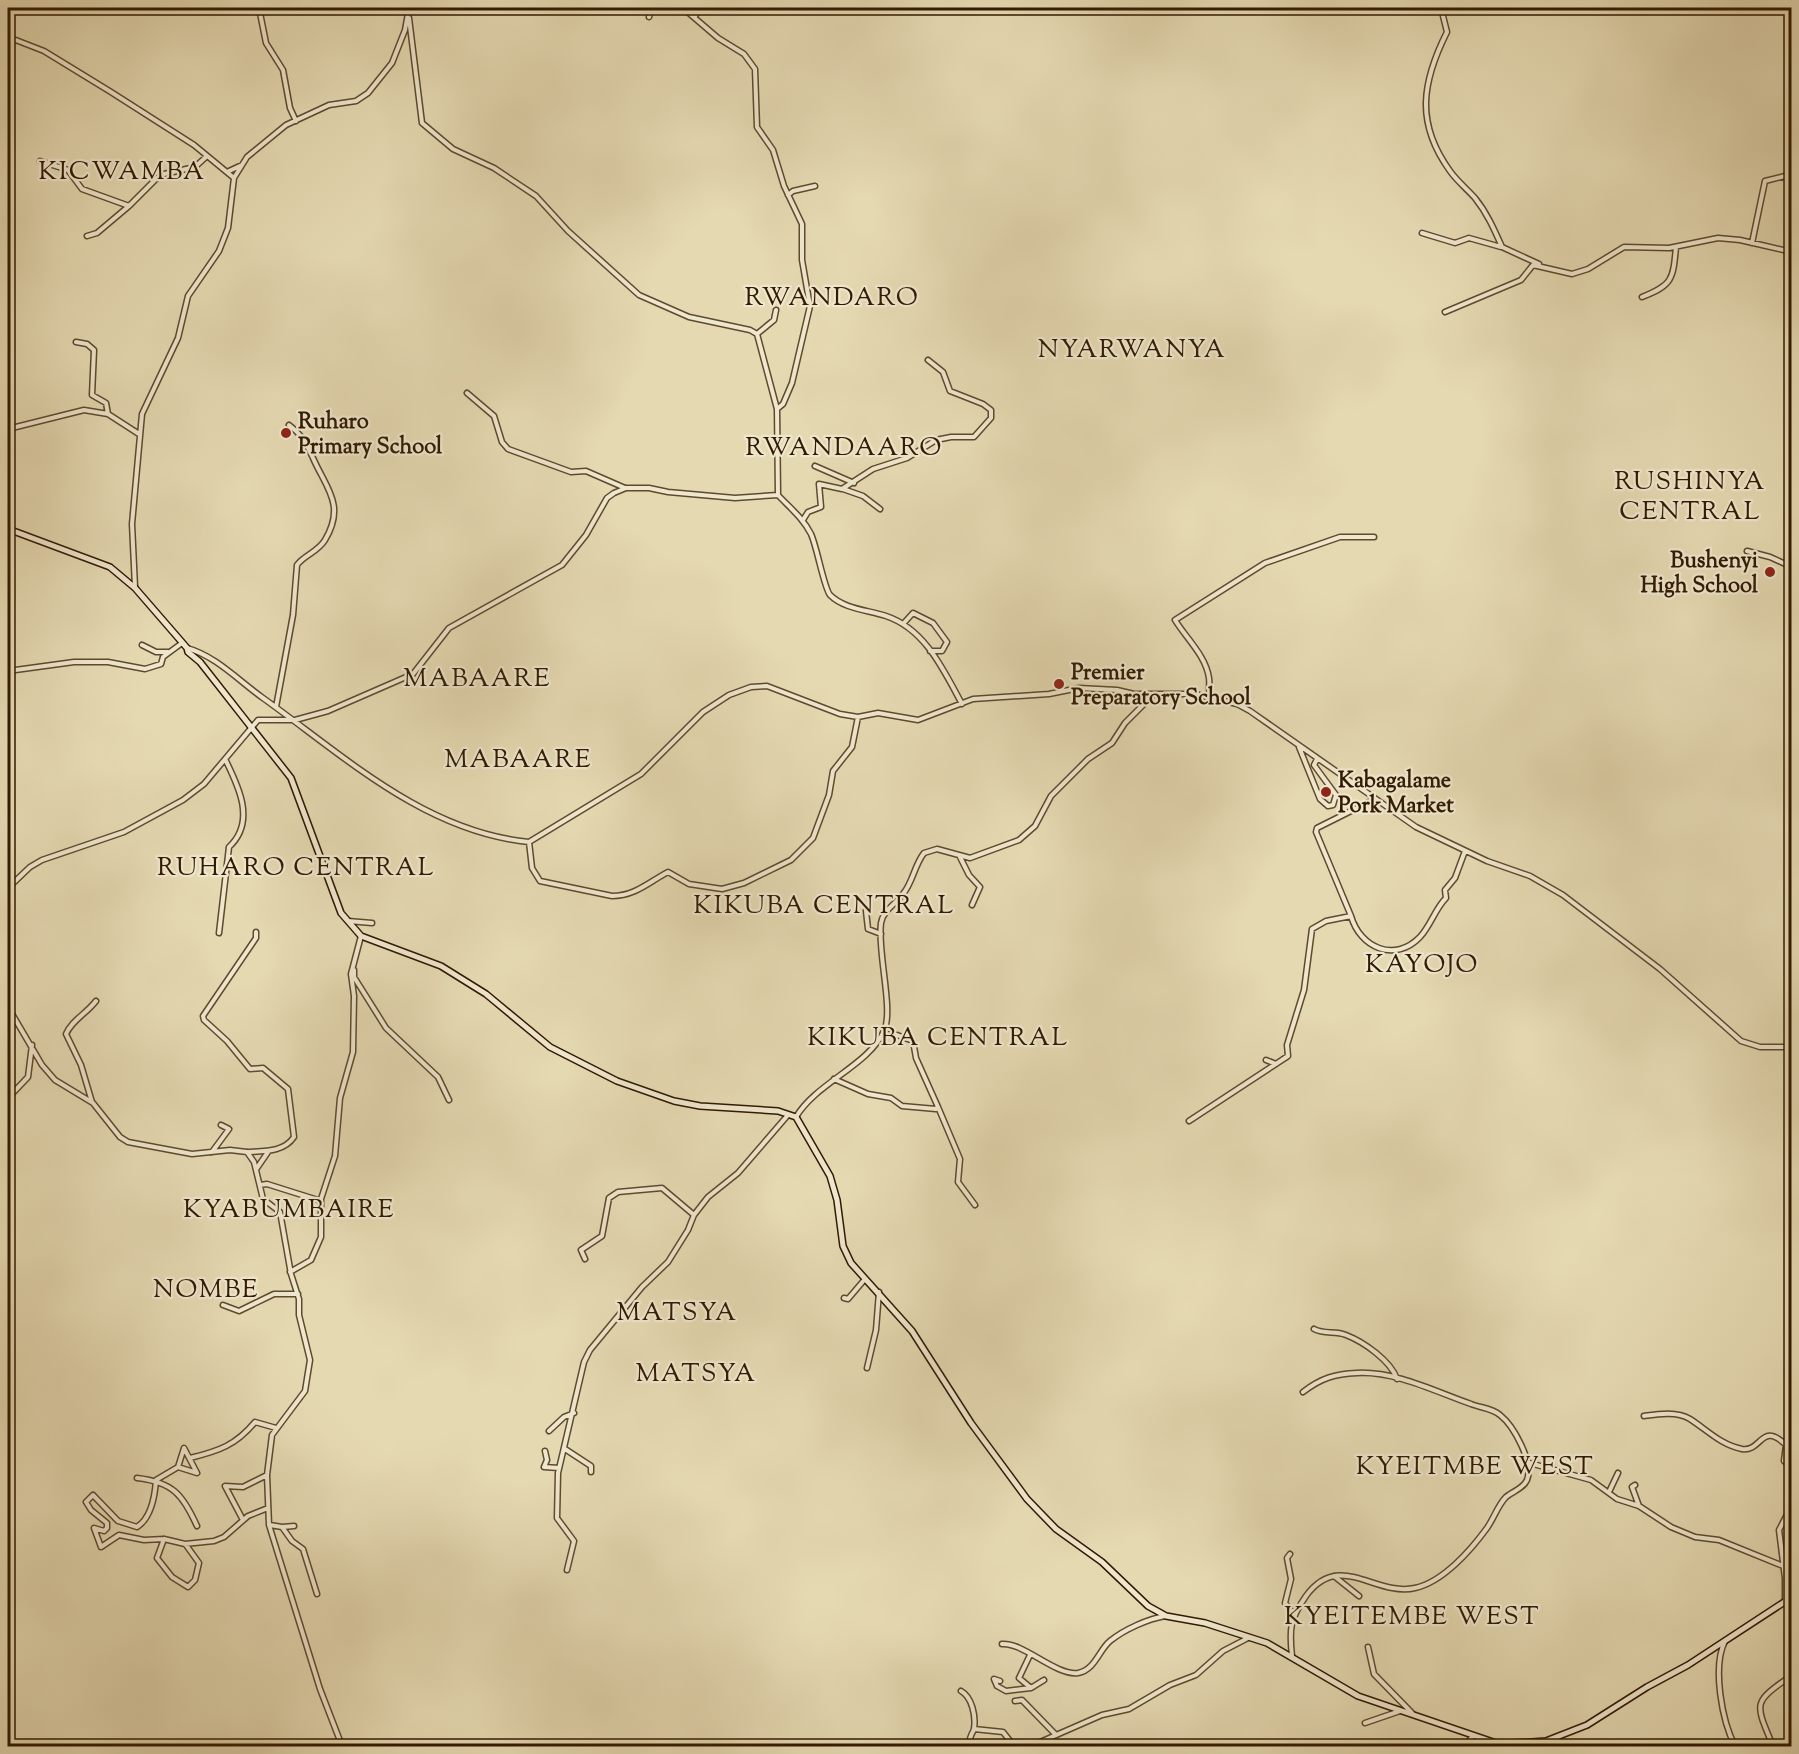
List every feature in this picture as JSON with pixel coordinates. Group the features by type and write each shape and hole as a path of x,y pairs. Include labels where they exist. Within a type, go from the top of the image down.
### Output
{"street":[{"path":"260,8 266,43 284,70 290,108 296,121"},
{"path":"650,17 652,8"},
{"path":"682,8 695,16 718,38 744,54 755,69 757,127 773,150 788,195 802,224 802,260 810,306 794,377 783,404 777,409"},
{"path":"695,16 701,8"},
{"path":"1440,8 1447,32 1431,64 1427,83 1426,116 1433,146 1451,173 1489,217 1502,247"},
{"path":"135,588 132,524 137,491 142,414 178,338 188,296 219,251 228,228 234,178 242,165 286,125 330,105 356,101 368,93 392,63 409,10"},
{"path":"409,10 422,123 453,149 494,168 536,196 568,231 639,295 689,317 750,330 757,334 777,409 778,495 803,521 817,549 827,592 837,600 914,630 930,651 962,704"},
{"path":"8,37 44,51 167,127 234,178"},
{"path":"87,236 102,230 157,178 164,174 195,167 208,156"},
{"path":"40,160 68,170 82,189 129,206"},
{"path":"226,172 242,165"},
{"path":"1752,243 1764,181 1785,176 1791,189"},
{"path":"788,195 793,191 815,186"},
{"path":"1422,233 1455,243 1469,238 1502,247 1540,264 1572,274 1588,269 1624,248 1676,247 1718,238 1791,252"},
{"path":"1642,297 1668,285 1673,275 1676,247"},
{"path":"1445,312 1517,283 1531,266 1540,264"},
{"path":"757,334 774,320 776,310"},
{"path":"76,342 87,344 94,350 92,395 106,403 108,414"},
{"path":"843,489 873,469 907,458 939,439 974,437 991,418 991,410 983,404 950,391 943,372 928,360"},
{"path":"467,393 494,416 502,442 508,449 571,472 586,471 626,488 649,488 735,498 778,495"},
{"path":"8,429 84,410 108,414 139,434"},
{"path":"276,707 293,615 297,565 321,547 329,532 333,514 329,486 313,458 310,447 302,435 288,424"},
{"path":"815,466 834,472 854,483"},
{"path":"803,521 808,512 821,507 819,484 863,496 880,509"},
{"path":"8,888 30,867 42,860 124,832 151,819 204,784 253,729 258,720 295,720 328,711 413,674 450,628 562,565 585,535 607,498 626,488"},
{"path":"8,529 100,562 135,588 187,648 287,772 296,788 326,878 344,920 361,936 441,966 486,994 543,1043 616,1081 674,1101 706,1108 790,1113 796,1117 830,1176 837,1200 843,1246 851,1263 912,1331 971,1423 1027,1499 1056,1529 1102,1562 1148,1606 1166,1616"},
{"path":"1210,697 1209,679 1204,664 1175,620 1265,563 1340,537 1374,537"},
{"path":"1747,551 1770,557 1791,567"},
{"path":"903,624 913,613 933,623 947,642 942,651 930,651"},
{"path":"8,671 90,661 152,669 161,664 168,652 182,643"},
{"path":"142,645 156,652 168,652"},
{"path":"187,648 212,659 295,720 337,755 417,806 495,837 529,843 641,774 693,721 737,691 767,686 831,712 858,717 878,713 918,720 973,699 1049,694 1079,688 1152,695 1196,694 1210,697 1237,704 1250,711 1416,827 1465,851 1530,876 1563,895 1660,969 1741,1041 1760,1047 1791,1047"},
{"path":"796,1117 804,1104 879,1042 887,1015 881,971 883,915 905,892 924,854 937,849 960,856 975,857 1019,840 1035,826 1050,796 1088,759 1112,743 1125,723 1152,695"},
{"path":"529,843 532,868 540,880 612,896 623,896 639,891 668,872 688,884 722,889 744,883 791,860 813,838 829,795 833,771 852,747 858,717"},
{"path":"1298,746 1320,799 1328,806 1333,805 1336,795 1314,765 1317,759"},
{"path":"219,933 229,847 238,838 243,814 242,794 225,759"},
{"path":"1375,798 1317,828 1316,832 1354,925 1369,946 1379,950 1407,948 1424,932 1440,903 1446,898 1446,890 1455,878 1465,851"},
{"path":"960,856 969,875 980,887 972,905"},
{"path":"866,911 868,928 881,934"},
{"path":"1189,1121 1288,1056 1287,1045 1304,990 1312,929 1326,921 1351,916"},
{"path":"344,920 372,923"},
{"path":"8,1007 42,1065 55,1080 93,1103 120,1137 128,1142 192,1154 230,1150 269,1152 291,1142 294,1137 288,1089 263,1068 248,1068 228,1041 203,1017 215,995 228,981 233,969 256,938 256,932"},
{"path":"290,1272 312,1258 321,1237 321,1201 335,1156 340,1098 353,1052 354,996 351,974 361,936"},
{"path":"355,960 354,977 371,1006 397,1040 438,1077 449,1100"},
{"path":"93,1103 81,1065 66,1034 70,1024 82,1016 96,1001"},
{"path":"882,1034 890,1033 913,1041 916,1058 960,1159 958,1182 975,1205"},
{"path":"8,1098 27,1077 32,1045"},
{"path":"1266,1060 1279,1064"},
{"path":"834,1079 868,1094 891,1098 902,1106 938,1107"},
{"path":"567,1570 574,1541 557,1518 560,1468 584,1362 590,1350 635,1295 668,1262 694,1215 708,1197 744,1167 790,1113"},
{"path":"212,1153 229,1129 221,1125"},
{"path":"247,1152 256,1169 263,1199 280,1212 290,1272 298,1294 301,1323 310,1351 308,1377 300,1399 276,1428 270,1446 267,1475 269,1525 320,1689 342,1746"},
{"path":"256,1169 269,1152"},
{"path":"260,1185 267,1184 321,1201"},
{"path":"585,1259 581,1250 602,1236 609,1198 618,1192 662,1188 694,1215"},
{"path":"844,1298 848,1299 865,1279"},
{"path":"867,1368 876,1330 879,1292"},
{"path":"223,1305 239,1311 274,1294 298,1294"},
{"path":"1314,1329 1322,1334 1345,1334 1374,1353 1394,1371 1396,1379"},
{"path":"1303,1392 1324,1377 1360,1372 1396,1379 1444,1393 1499,1414 1517,1436 1528,1470"},
{"path":"549,1431 564,1416 574,1412"},
{"path":"1644,1416 1669,1413 1689,1418 1702,1431 1742,1449 1766,1436 1775,1436 1786,1445 1784,1461 1791,1466"},
{"path":"190,1458 220,1451 226,1444 241,1439 255,1422 276,1428"},
{"path":"156,1480 178,1467 183,1447 197,1473 178,1467"},
{"path":"565,1449 591,1466 591,1472"},
{"path":"544,1451 547,1460 544,1467 560,1468"},
{"path":"1526,1462 1591,1480 1617,1499 1639,1506 1671,1527 1695,1537 1719,1540 1783,1566"},
{"path":"1292,1656 1290,1628 1294,1614 1311,1589 1334,1575 1350,1576 1405,1589 1429,1582 1456,1562 1486,1529 1504,1498 1524,1484 1528,1470 1535,1463"},
{"path":"1609,1492 1618,1473"},
{"path":"243,1520 225,1486 243,1486 267,1475"},
{"path":"137,1478 156,1480 184,1499 197,1526"},
{"path":"156,1480 154,1495 143,1524 137,1527 118,1521 93,1495 86,1502 91,1510 106,1523 107,1528 104,1531 94,1528 101,1547 119,1535 144,1540 164,1539 186,1544 214,1541 224,1537 243,1520 268,1508"},
{"path":"1635,1485 1632,1487 1639,1506"},
{"path":"1785,1601 1779,1530 1791,1505"},
{"path":"269,1525 294,1526"},
{"path":"282,1527 292,1541 303,1549 317,1593"},
{"path":"164,1539 157,1558 172,1577 188,1587 195,1580 200,1563 186,1544"},
{"path":"1290,1554 1287,1558 1292,1579 1285,1603 1294,1614"},
{"path":"1334,1575 1359,1596"},
{"path":"1002,1644 1009,1643 1030,1655 1050,1662 1066,1673 1081,1673 1100,1657 1109,1642 1149,1618 1166,1616 1205,1623 1267,1643 1292,1656 1330,1682 1400,1711 1472,1737 1499,1744 1546,1741 1565,1735 1630,1700 1726,1641 1791,1597"},
{"path":"1031,1746 1102,1716 1129,1709 1170,1685 1196,1675 1222,1651 1248,1638"},
{"path":"1726,1641 1719,1656 1719,1673 1725,1722 1735,1746"},
{"path":"1368,1647 1374,1674 1380,1683 1420,1718"},
{"path":"1030,1655 1019,1678 1031,1688"},
{"path":"1773,1746 1762,1717 1761,1704 1769,1690 1791,1675"},
{"path":"1000,1681 994,1679 997,1686 1006,1691 1031,1688 1044,1680"},
{"path":"961,1691 970,1698 974,1729 969,1741 973,1746 1005,1746"},
{"path":"1015,1701 1022,1700 1056,1735"},
{"path":"1365,1723 1400,1711"},
{"path":"974,1729 1004,1732 1014,1746"},
{"path":"1465,1746 1472,1737"}],"place":[{"name":"Ruharo Primary School","path":"286,433"},
{"name":"Bushenyi High School","path":"1770,572"},
{"name":"Premier Preparatory School","path":"1059,684"},
{"name":"Kabagalame Pork Market","path":"1326,792"}],"district":[{"name":"KICWAMBA","path":"122,170"},
{"name":"RWANDARO","path":"832,296"},
{"name":"NYARWANYA","path":"1132,348"},
{"name":"RWANDAARO","path":"844,446"},
{"name":"RUSHINYA CENTRAL","path":"1690,495"},
{"name":"MABAARE","path":"477,677"},
{"name":"MABAARE","path":"518,758"},
{"name":"RUHARO CENTRAL","path":"296,866"},
{"name":"KIKUBA CENTRAL","path":"824,904"},
{"name":"KAYOJO","path":"1422,963"},
{"name":"KIKUBA CENTRAL","path":"938,1036"},
{"name":"KYABUMBAIRE","path":"289,1208"},
{"name":"NOMBE","path":"206,1288"},
{"name":"MATSYA","path":"677,1311"},
{"name":"MATSYA","path":"696,1372"},
{"name":"KYEITMBE WEST","path":"1475,1465"},
{"name":"KYEITEMBE WEST","path":"1412,1615"}]}
